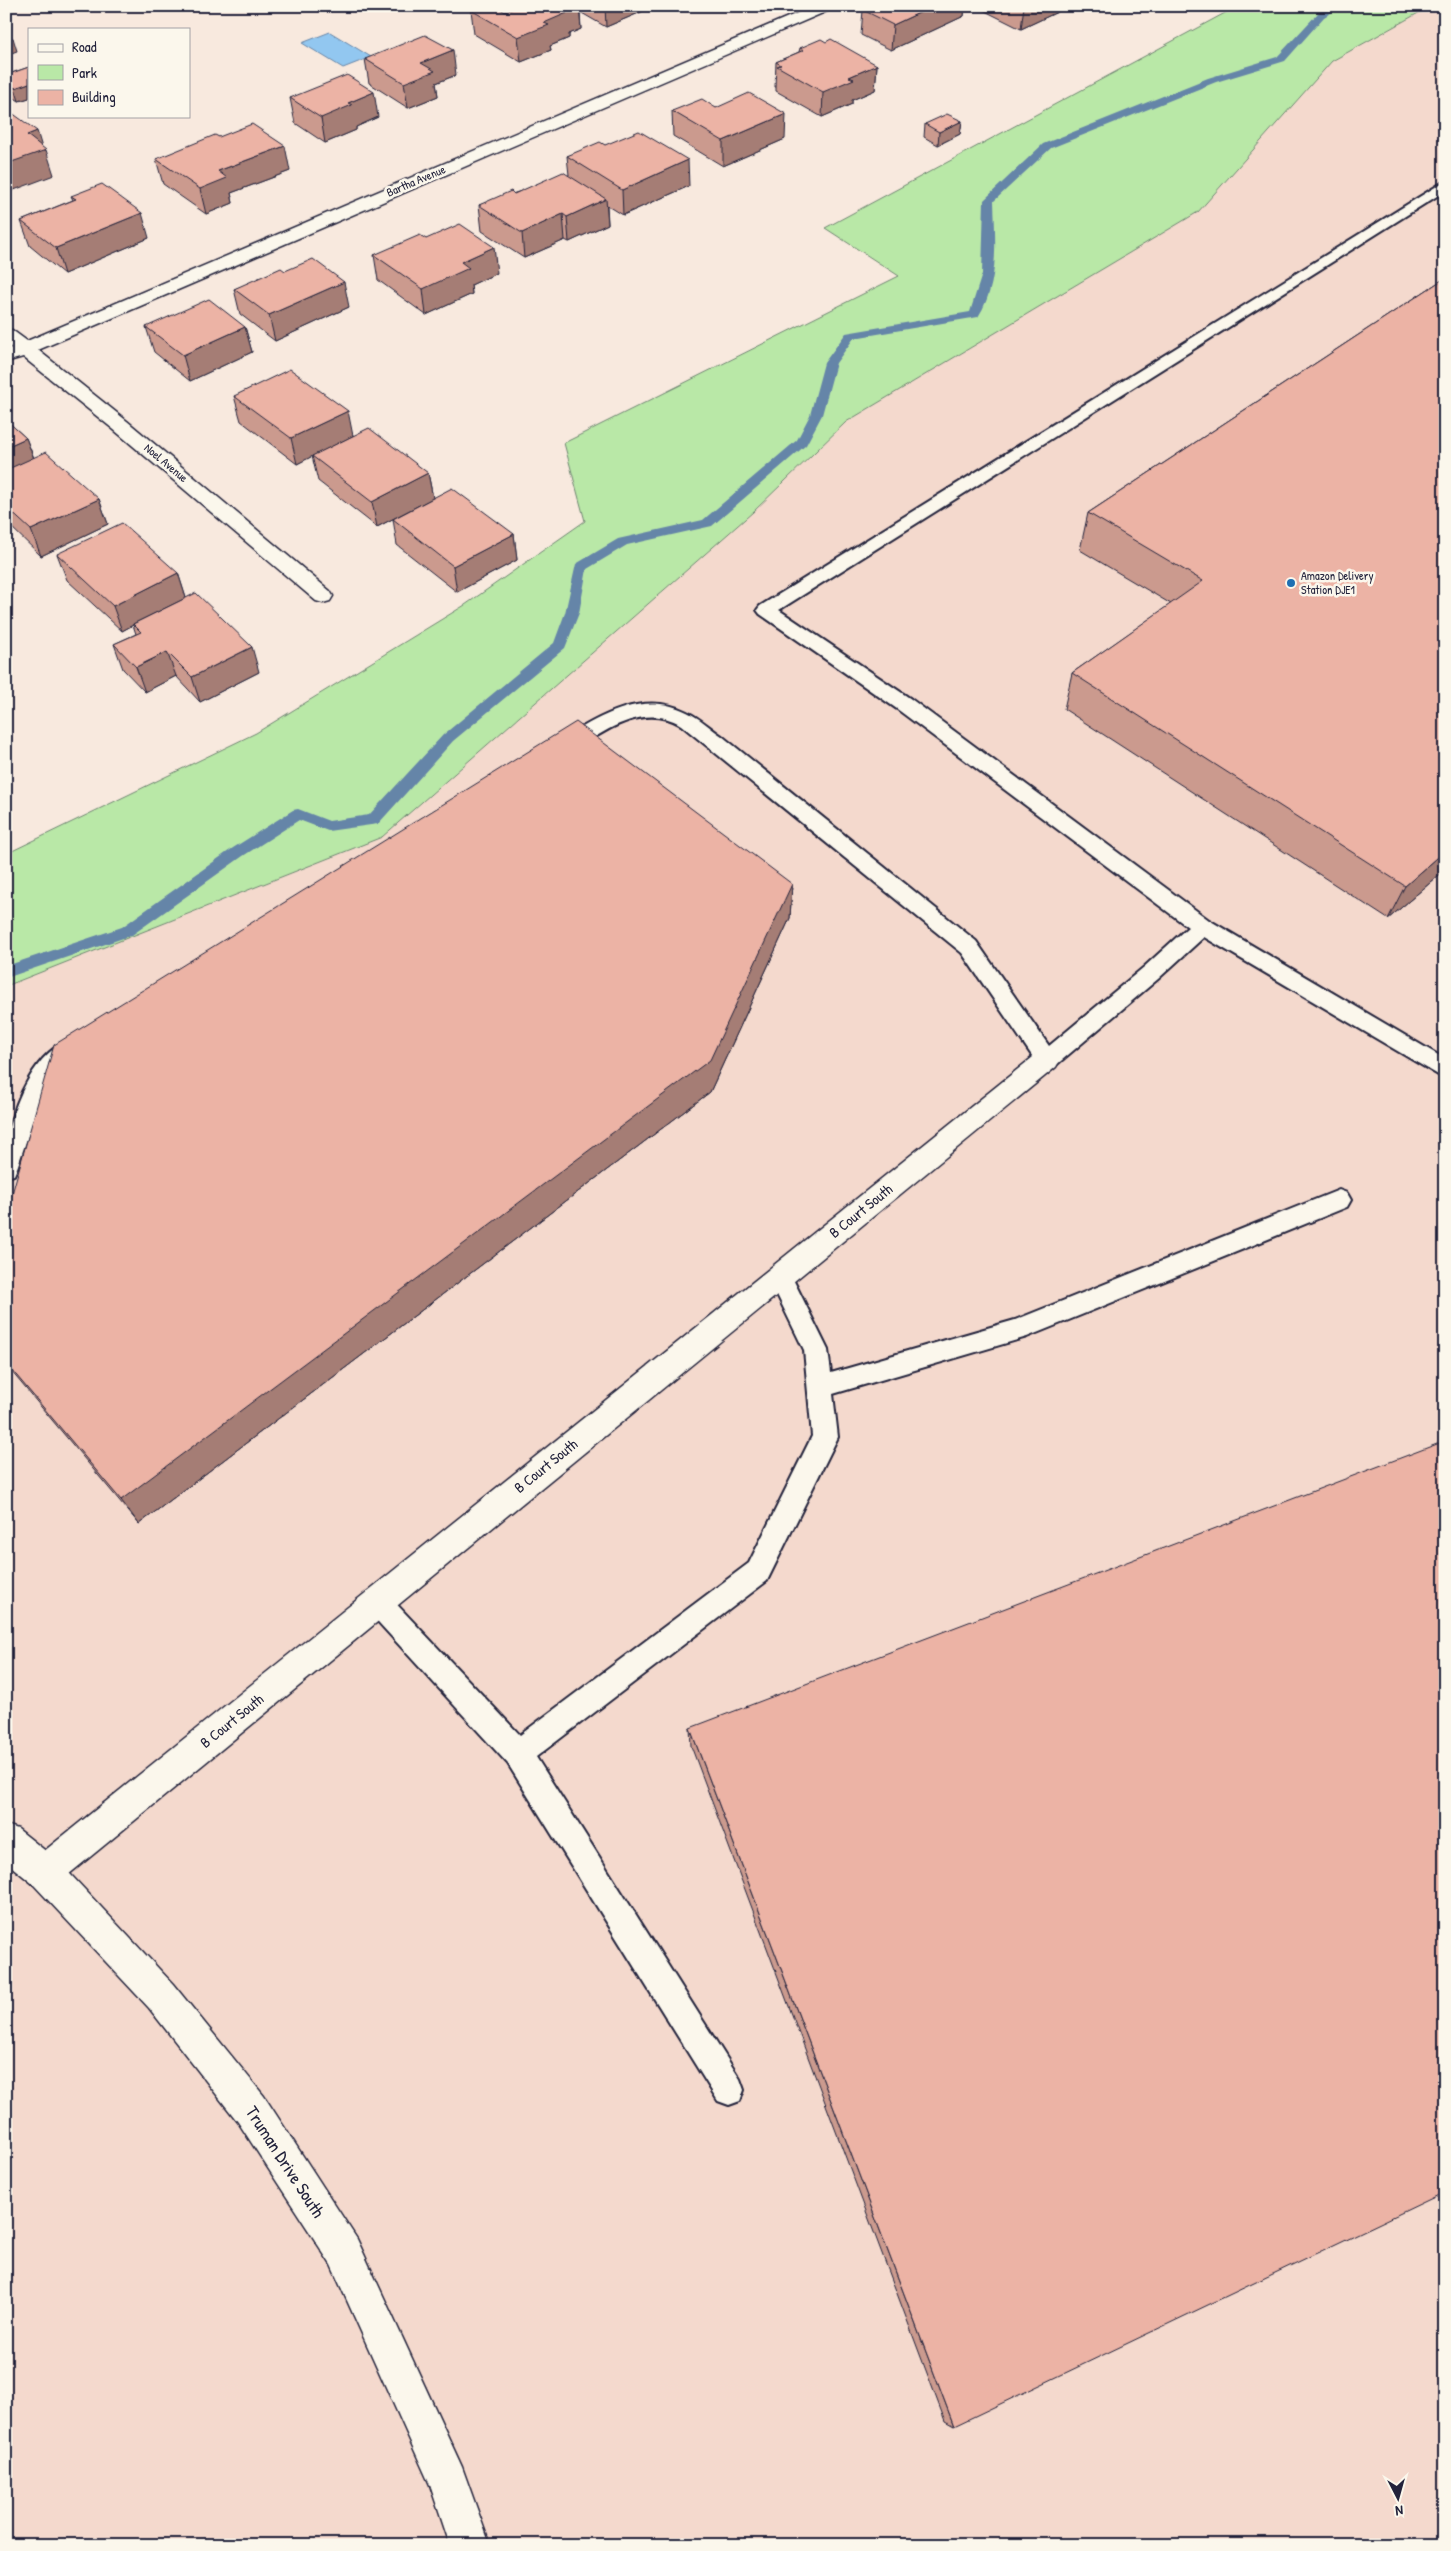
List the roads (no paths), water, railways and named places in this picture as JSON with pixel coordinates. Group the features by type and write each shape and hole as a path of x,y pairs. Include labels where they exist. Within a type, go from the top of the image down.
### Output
{"street":[{"name":"Bartha Avenue","path":"6,357 827,6"},
{"name":"Noel Avenue","path":"6,334 120,425 323,596"},
{"name":"B Court South","path":"45,1872 1047,1060"},
{"name":"Truman Drive South","path":"6,1841 45,1872 161,1996 251,2109 344,2252 448,2481 470,2545"}],"lane":[{"path":"1445,186 766,610 904,704 1202,926 1445,1070"},
{"path":"544,760 610,720 653,707 678,715 715,741 969,947 1047,1060 1151,973 1202,926"},
{"path":"6,1168 33,1094 52,1062 84,1040"},
{"path":"820,1387 1018,1330 1339,1200"},
{"path":"518,1754 758,1572 825,1437 816,1350 780,1276"},
{"path":"378,1603 518,1754 729,2090"}],"water":[{"path":"330,32 371,57 343,68 302,43"}],"waterway":[{"path":"6,972 127,931 238,852 298,814 328,826 373,820 448,738 560,645 572,613 581,567 623,542 707,523 802,442 816,415 830,363 850,335 974,315 985,288 988,274 990,244 989,200 1047,146 1212,80 1281,59 1321,15 1337,6"}],"place":[{"name":"Amazon Delivery Station DJE1","path":"1291,583"}]}
